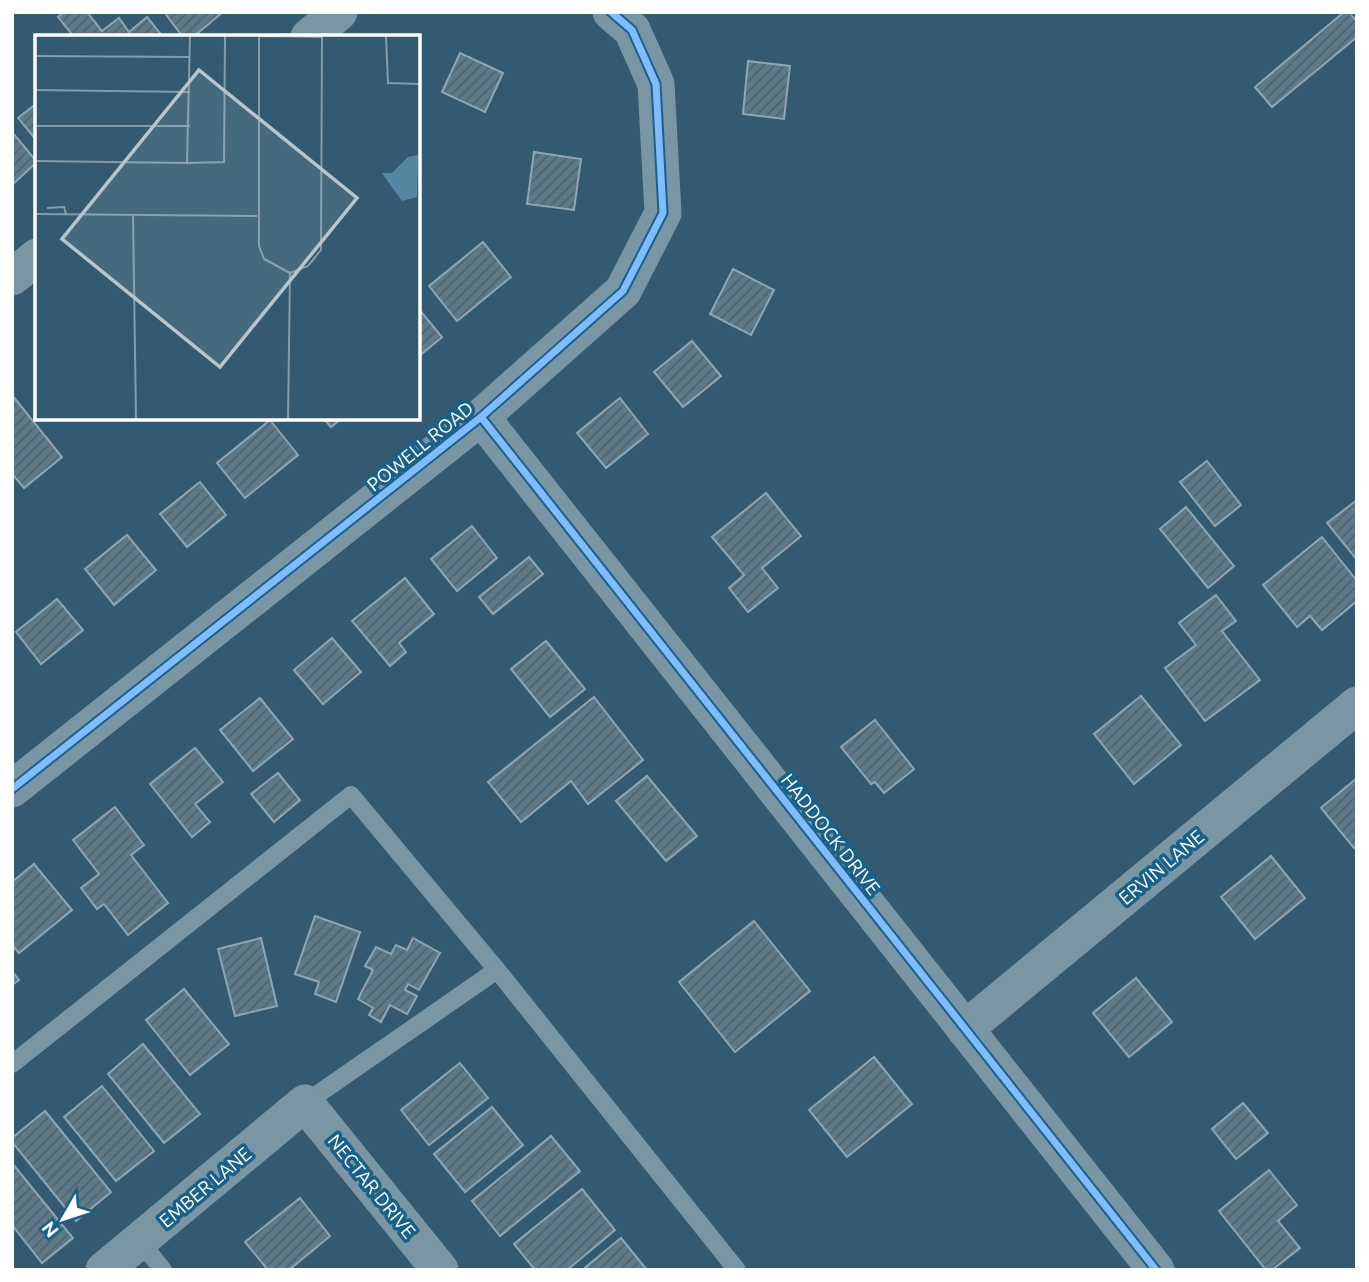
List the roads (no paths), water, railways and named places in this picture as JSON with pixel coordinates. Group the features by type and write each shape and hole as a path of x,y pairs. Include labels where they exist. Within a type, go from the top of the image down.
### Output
{"street":[{"path":"311,35 339,12"},
{"name":"POWELL ROAD","path":"12,789 481,417 623,292 663,213 656,84 632,18"},
{"path":"12,277 35,259"},
{"name":"HADDOCK DRIVE","path":"481,417 1156,1270"},
{"name":"ERVIN LANE","path":"965,1029 1357,705"},
{"name":"EMBER LANE","path":"104,1270 305,1103"},
{"name":"NECTAR DRIVE","path":"305,1103 440,1270"}],"lane":[{"path":"12,1063 351,795 497,970 737,1270"},
{"path":"305,1103 497,970"},
{"path":"140,1241 163,1270"}]}
